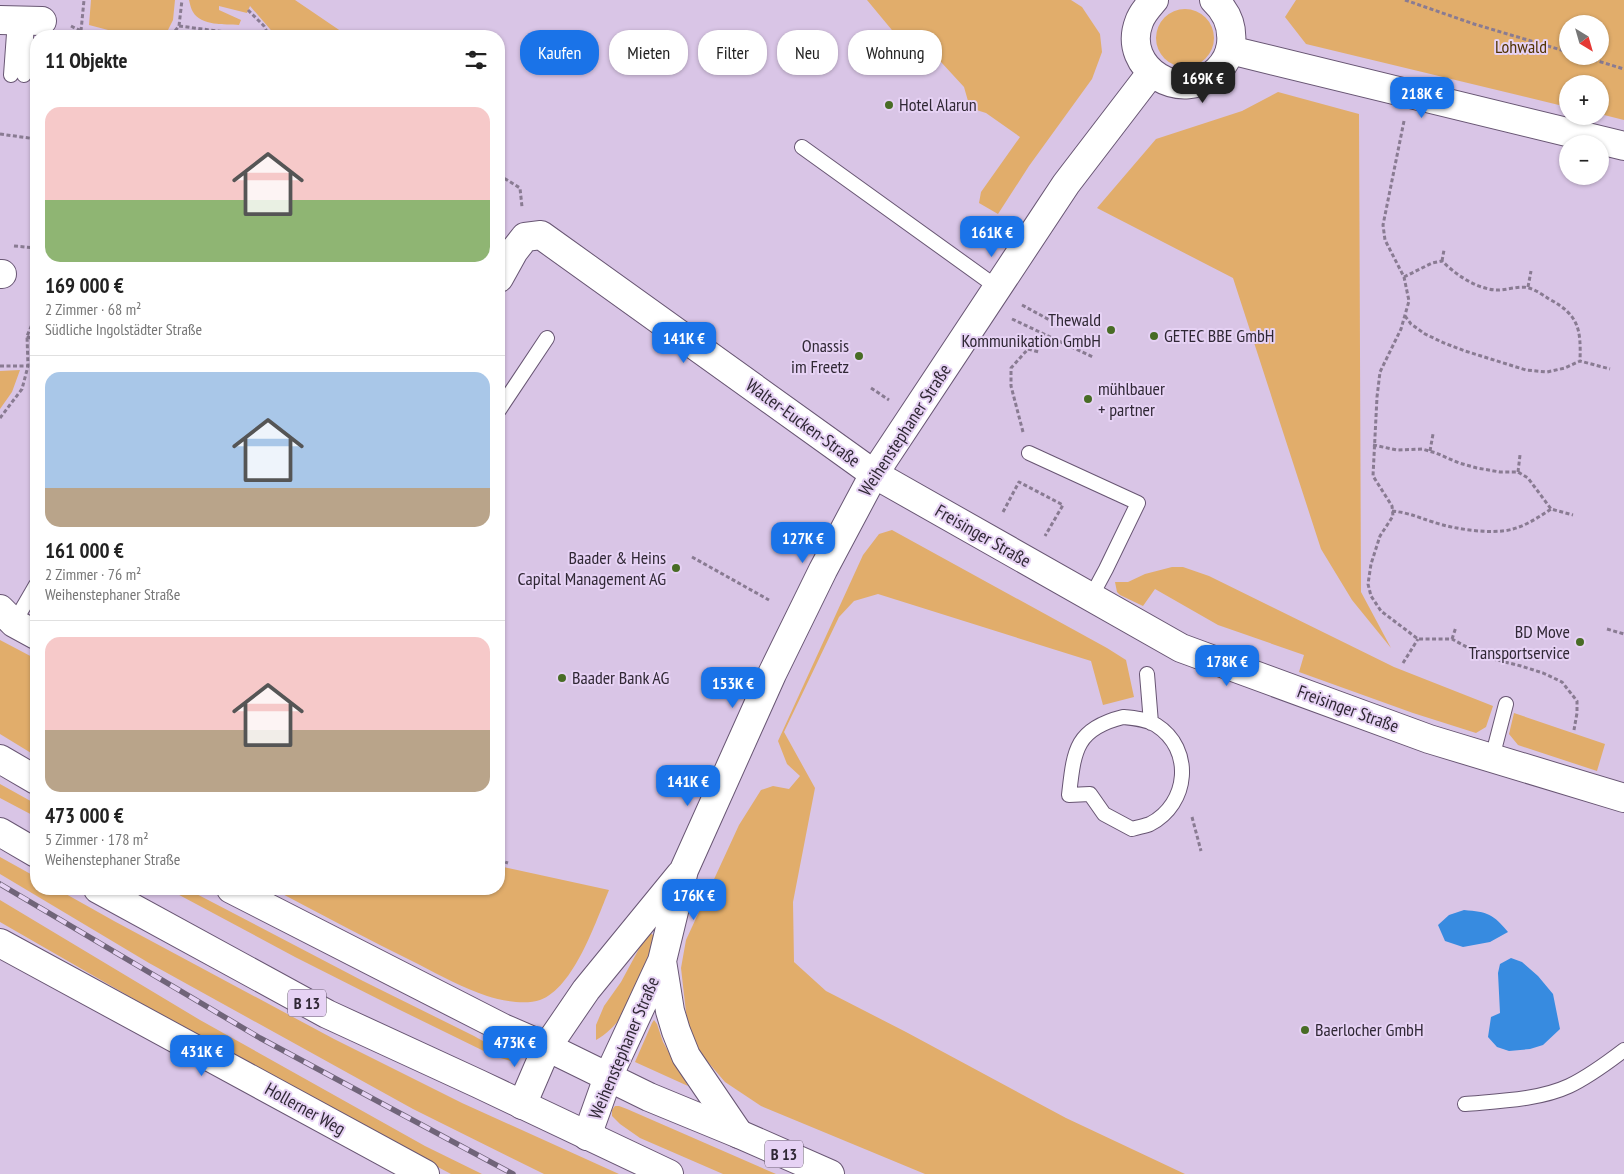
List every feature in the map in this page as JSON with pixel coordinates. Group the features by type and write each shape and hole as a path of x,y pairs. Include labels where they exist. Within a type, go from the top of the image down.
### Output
{"street":[{"path":"1141,4 1136,36 1137,50 1151,72 1165,82 1180,86 1197,84 1212,77 1223,65 1230,50 1232,35 1229,20 1222,7 1214,0"},
{"path":"1230,50 1624,146"},
{"name":"Weihenstephaner Straße","path":"587,1136 608,1077 662,961 684,870 772,674 823,570 874,474 1066,184 1151,72"},
{"name":"Walter-Eucken-Straße","path":"525,238 542,235 874,474"},
{"path":"505,267 514,251 525,238"},
{"name":"Freisinger Straße","path":"874,474 1181,648 1429,739 1624,798"},
{"path":"0,759 30,776"},
{"path":"0,832 30,850"},
{"name":"Weihenstephaner Straße","path":"522,1105 547,1047 586,990 684,870"},
{"name":"B 13","path":"109,895 327,1014 669,1174"},
{"name":"B 13","path":"243,895 503,1028 547,1047 649,1098 739,1134 830,1174"},
{"name":"Hollerner Weg","path":"0,943 425,1174"},
{"name":"Weihenstephaner Straße","path":"662,961 670,1011 686,1056 739,1134"}],"lane":[{"path":"17,75 25,23"},
{"path":"802,147 998,288"},
{"path":"505,401 547,338"},
{"path":"1029,453 1138,503 1091,597"},
{"path":"17,622 30,597"},
{"path":"1147,674 1151,723"},
{"path":"1492,758 1506,704"},
{"path":"1123,717 1140,718 1151,723 1156,724 1168,735 1178,749 1183,766 1182,783 1176,800 1164,814 1149,824 1132,829 1104,814 1090,794 1069,795 1073,758 1080,742 1092,730 1106,721 1123,717"},
{"path":"1466,1104 1532,1097 1568,1087 1603,1066 1624,1050"}],"path":[{"path":"81,30 84,0"},
{"path":"176,30 179,26 182,0"},
{"path":"1405,0 1474,24 1559,49"},
{"path":"248,10 266,30"},
{"path":"179,26 210,30"},
{"path":"1609,64 1624,69"},
{"path":"1411,94 1383,225 1384,240 1404,276 1409,301 1401,329 1380,372 1373,444 1373,476 1392,506 1393,516 1380,536 1372,564 1368,584 1371,596 1381,611 1418,639 1452,639 1485,657 1543,673 1562,682 1577,701 1574,730"},
{"path":"0,134 30,138"},
{"path":"505,178 520,188 525,238"},
{"path":"12,246 30,248"},
{"path":"1442,261 1444,250"},
{"path":"1404,276 1432,263 1442,261"},
{"path":"1442,261 1454,273 1477,284 1494,290 1528,287 1562,306 1575,320 1581,337 1580,362"},
{"path":"1528,287 1531,272"},
{"path":"1021,305 1057,324"},
{"path":"1404,316 1411,324 1425,334 1444,343 1526,370 1547,372 1580,362 1610,369"},
{"path":"1012,318 1093,357"},
{"path":"0,418 22,389 28,366 27,336 30,329"},
{"path":"1029,453 1011,386 1011,368 1028,349 1039,352"},
{"path":"0,366 28,366"},
{"path":"1430,451 1433,434"},
{"path":"1373,444 1398,450 1422,449 1477,468 1500,472 1518,472 1528,478 1551,509 1573,515"},
{"path":"1518,472 1520,455"},
{"path":"1003,512 1019,482 1062,505 1045,536"},
{"path":"1392,511 1407,512 1434,523 1474,530 1496,531 1512,529 1531,522 1551,509"},
{"path":"692,557 769,600"},
{"path":"1452,639 1456,627"},
{"path":"1607,629 1624,634"},
{"path":"1402,663 1418,639"}],"green space":[{"path":"91,0 175,0 173,20 168,30 108,30 89,25"},
{"path":"189,0 295,0 339,30 271,30 250,6 247,13 219,6 219,10 241,20 239,25 207,22 197,17 192,11"},
{"path":"867,0 1071,0 1082,7 1100,34 1102,52 1092,79 1029,166 998,214 979,203 981,192 1020,137 986,113 970,108 964,87 942,63 942,30 892,30"},
{"name":"Lohwald","path":"1296,0 1624,0 1624,120 1609,116 1609,75 1559,75 1559,105 1306,44 1285,17"},
{"path":"1185,9 1196,11 1209,22 1214,38 1212,49 1201,62 1185,67 1174,65 1161,54 1156,38 1158,27 1169,14"},
{"path":"1278,92 1359,114 1361,592 1391,648 1352,600 1321,549 1233,278 1097,208 1156,139 1242,111"},
{"path":"20,370 12,392 0,409 0,371"},
{"path":"892,530 1126,660 1134,697 1103,705 1091,661 878,594 854,601 839,617 784,732 815,788 793,902 794,962 826,991 1066,1118 1185,1174 925,1174 761,1106 725,1082 701,1054 687,1021 681,968 686,940 739,825 761,790 773,786 789,789 800,776 787,764 778,741 863,555 879,534"},
{"path":"1172,567 1183,567 1209,576 1394,667 1493,706 1486,727 1476,733 1413,713 1299,672 1304,655 1218,625 1155,589 1143,606 1117,592 1115,582 1128,582 1145,574"},
{"path":"0,640 30,656 30,752 0,734"},
{"path":"1514,713 1605,744 1597,771 1518,745 1509,734"},
{"path":"0,784 30,801 30,814 0,798"},
{"path":"0,857 30,874 30,892 0,874"},
{"path":"505,867 609,890 590,935 573,968 552,993 540,1000 521,1002 493,998 469,989 381,946 284,895 505,895"},
{"path":"35,895 68,895 334,1039 462,1103 619,1174 544,1174 413,1109 149,963"},
{"path":"179,895 198,895 363,981 474,1036 515,1059 514,1062 494,1056 295,957"},
{"path":"0,900 200,1020 425,1146 482,1174 451,1174 280,1083 0,922"},
{"path":"648,932 655,936 634,994 618,1021 596,1040 596,1025 604,1006 621,982"},
{"path":"654,1020 663,1042 688,1086 635,1062"},
{"path":"615,1106 627,1109 776,1174 723,1174 640,1138 612,1116 612,1110"}],"water":[{"path":"1464,910 1489,915 1498,921 1508,932 1490,942 1463,947 1445,941 1438,925 1449,915"},
{"path":"1511,958 1522,962 1538,976 1553,994 1560,1029 1543,1045 1530,1049 1509,1051 1497,1047 1488,1037 1491,1017 1500,1013 1498,973 1500,964"}],"railway":[{"path":"0,884 260,1038 513,1174"}],"place":[{"name":"Hotel Alarun","path":"889,105"},
{"name":"Thewald Kommunikation GmbH","path":"1111,330"},
{"name":"GETEC BBE GmbH","path":"1154,336"},
{"name":"Onassis im Freetz","path":"859,356"},
{"name":"mühlbauer + partner","path":"1088,399"},
{"name":"Baader & Heins Capital Management AG","path":"676,568"},
{"name":"BD Move Transportservice","path":"1580,642"},
{"name":"Baader Bank AG","path":"562,678"},
{"name":"Baerlocher GmbH","path":"1305,1030"}]}
